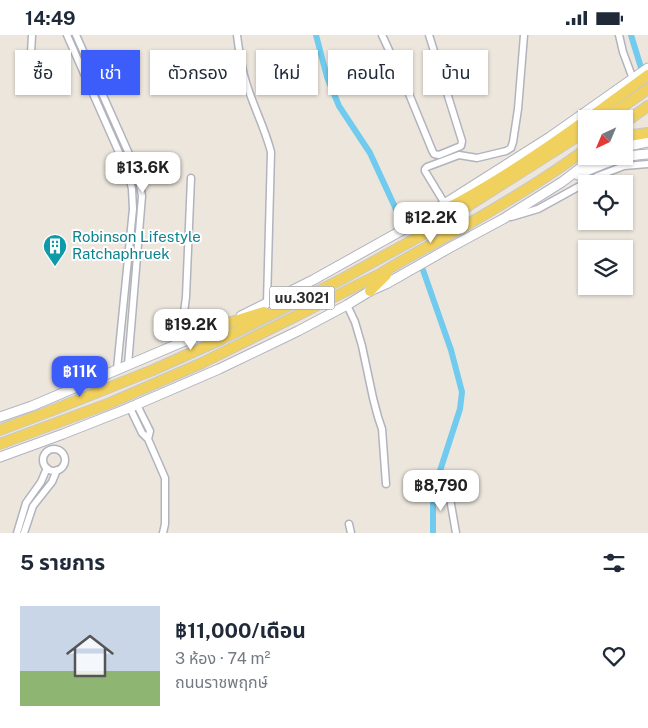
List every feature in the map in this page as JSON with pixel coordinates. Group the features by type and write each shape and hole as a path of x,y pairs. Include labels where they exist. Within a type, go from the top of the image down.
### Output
{"main road":[{"path":"598,110 648,68"},
{"path":"410,227 527,152 640,76"},
{"path":"618,110 644,92"},
{"path":"633,117 648,106"},
{"path":"222,325 326,273 460,202 578,126"},
{"name":"นบ.3021","path":"0,430 153,370 220,340 342,279 422,235 578,136"},
{"path":"633,145 648,142"},
{"path":"370,291 504,219 562,183 602,164 621,158 648,154"},
{"name":"นบ.3021","path":"0,444 110,403 202,363 380,274 463,227 559,169 578,155"},
{"path":"559,169 578,159"},
{"path":"562,183 585,165"},
{"path":"370,291 402,261"},
{"name":"นบ.3021","path":"0,457 134,406 228,365 298,331 370,291"},
{"name":"นบ.3021","path":"0,417 32,406 222,325 290,304"},
{"path":"0,424 32,406"}],"street":[{"path":"31,50 32,35"},
{"path":"76,35 138,174 142,196 128,365"},
{"path":"237,35 241,64 246,82 265,131 271,153 267,303"},
{"path":"382,35 432,150 434,154 439,155 461,146 462,141 428,35"},
{"path":"445,204 425,171 427,167 459,155 477,159 506,151 511,148 514,142 524,35"},
{"path":"620,35 623,52 640,76"},
{"path":"66,36 121,157 132,189 132,209 117,369"},
{"path":"504,219 538,209 598,175 624,166 648,164"},
{"path":"180,343 186,297 191,178"},
{"path":"132,209 140,211"},
{"path":"347,305 355,322 362,345 373,398 382,429 386,485"},
{"path":"134,406 150,431 148,439 166,478 165,524 163,533"},
{"path":"58,436 58,449"},
{"path":"50,449 58,449 63,453 65,460 62,467 57,470 50,470 47,467 43,461 45,454 50,449"},
{"path":"17,533 26,503 41,482 47,467"},
{"path":"24,533 33,506 52,483 57,470"},
{"path":"448,487 456,533"},
{"path":"349,524 350,533"}],"waterway":[{"path":"316,35 327,77 339,106 370,153 400,218"},
{"path":"631,35 643,74"},
{"path":"423,270 451,350 462,392 460,409 438,477 433,499 433,533"}],"place":[{"name":"Robinson Lifestyle Ratchaphruek","path":"55,267"}]}
